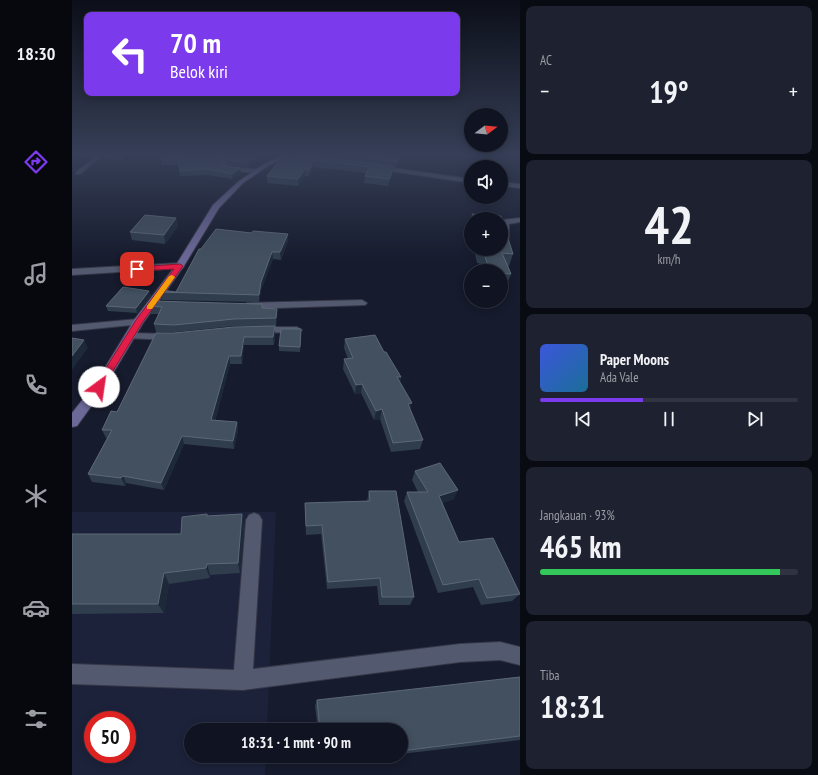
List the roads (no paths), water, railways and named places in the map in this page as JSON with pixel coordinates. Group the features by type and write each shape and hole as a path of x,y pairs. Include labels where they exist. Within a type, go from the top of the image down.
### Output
{"main road":[{"path":"72,422 99,387 138,322 180,266 216,207 234,189"}],"street":[{"path":"508,222 520,220"},
{"path":"72,272 180,266"},
{"path":"236,306 362,303"},
{"path":"152,304 168,304"},
{"path":"72,328 138,322"},
{"path":"250,330 300,330"},
{"path":"130,336 156,338 182,337"},
{"path":"243,680 254,520"},
{"path":"72,674 243,680 460,653 500,650 520,656"}]}
